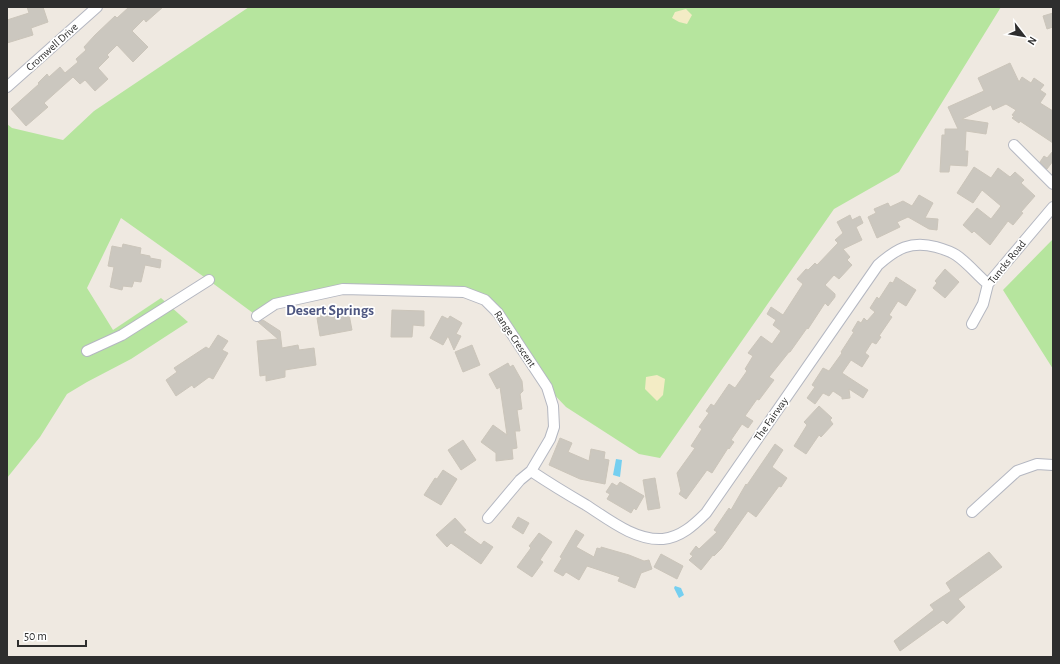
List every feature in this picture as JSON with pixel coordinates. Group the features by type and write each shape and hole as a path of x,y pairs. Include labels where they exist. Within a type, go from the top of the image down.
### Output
{"street":[{"name":"Cromwell Drive","path":"7,87 97,7"},
{"path":"1014,145 1053,184"},
{"name":"Tuncks Road","path":"972,324 983,304 988,284 1053,207"},
{"name":"The Fairway","path":"531,472 625,529 647,538 663,539 677,535 694,526 706,513 878,265 904,247 916,244 931,246 945,249 956,255 988,284"},
{"path":"87,351 122,335 209,280"},
{"name":"Range Crescent","path":"257,316 276,304 343,290 464,292 485,300 498,313 547,387 553,406 554,427 550,440 531,472 520,480 488,518"},
{"path":"972,512 1017,471 1037,464 1053,465"}],"green space":[{"path":"249,7 1001,7 899,172 834,209 660,458 639,454 566,407 547,387 498,313 478,297 343,289 275,304 257,316 121,218 87,288 113,330 161,298 188,322 131,359 67,394 40,437 7,478 7,124 12,128 63,140 94,111"},
{"path":"1053,239 1053,369 1003,290"}],"sand":[{"path":"686,9 692,15 687,24 672,18 675,12"},
{"path":"657,375 665,379 663,395 657,401 645,389 646,377"}],"water":[{"path":"616,459 622,460 620,477 613,475"},
{"path":"675,586 681,588 684,595 679,598 674,588"}],"building":[{"path":"27,7 43,7 48,22 31,28 33,35 7,43 7,20 29,13"},
{"path":"129,7 163,7 146,22 144,19 132,31 148,47 133,62 117,45 107,55 109,57 98,68 108,79 95,91 85,80 80,84 73,77 44,103 48,107 26,126 11,109 39,84 38,83 47,74 49,77 60,67 65,73 78,62 76,59 86,50 84,47 95,35 115,16 117,18"},
{"path":"1053,13 1053,27 1047,29 1043,16"},
{"path":"1010,63 1019,82 1022,77 1031,83 1034,78 1044,85 1040,90 1046,94 1040,103 1053,111 1053,143 1020,121 1019,123 1012,118 1014,116 1012,115 1016,110 1006,104 993,110 991,105 962,119 988,123 986,134 966,131 965,151 968,151 967,166 950,165 949,172 940,172 942,135 945,135 945,129 958,129 948,107 984,91 978,78"},
{"path":"1053,151 1053,161 1047,169 1040,162 1044,156 1047,158"},
{"path":"974,167 991,178 998,168 1010,177 1015,172 1024,180 1021,183 1035,196 1021,212 1023,213 1013,225 1008,221 990,245 974,231 972,233 963,225 977,208 991,219 1001,206 982,190 973,203 957,193"},
{"path":"919,195 933,203 925,218 938,219 937,230 929,229 908,217 897,222 900,227 877,238 868,217 876,213 874,209 888,203 890,207 903,201 912,206"},
{"path":"850,215 852,220 860,216 863,223 856,227 862,240 843,249 850,257 847,260 852,265 839,279 834,275 825,285 835,294 835,297 828,306 825,303 808,329 807,328 790,352 769,377 774,380 759,400 757,399 745,416 753,421 748,428 742,424 731,440 734,442 729,449 728,448 712,473 707,470 686,499 679,494 681,491 677,473 695,448 691,446 702,429 699,427 709,413 706,411 711,404 714,406 729,384 735,388 747,371 745,369 753,356 748,353 761,336 772,344 781,331 773,325 776,320 767,314 771,307 783,315 803,284 797,279 806,269 808,270 815,263 817,265 838,243 835,240 843,233 837,222"},
{"path":"123,244 141,248 140,254 161,260 160,268 145,265 141,282 134,281 132,287 123,286 122,290 110,287 114,267 108,266 112,246 122,248"},
{"path":"945,269 959,282 945,298 933,288 937,283 935,281"},
{"path":"896,277 916,290 906,306 898,301 889,315 892,317 879,336 881,337 876,344 872,342 865,353 869,356 862,367 851,360 842,373 868,390 863,398 849,389 850,398 842,399 842,397 833,391 829,396 823,393 815,404 807,398 815,387 812,385 823,368 829,371 842,353 841,352 854,332 852,331 858,321 861,323 864,318 867,321 875,312 870,308 877,297 879,299 890,282 893,283"},
{"path":"348,309 352,330 320,336 317,318 321,317 320,314"},
{"path":"392,310 424,311 424,326 413,325 412,337 391,337"},
{"path":"442,316 448,319 450,316 462,323 456,334 461,336 454,350 448,336 443,345 430,338"},
{"path":"263,320 280,331 282,348 298,345 299,350 314,348 316,365 285,370 285,377 266,381 266,375 260,376 257,341 278,339 258,322"},
{"path":"218,335 228,341 222,350 228,353 213,379 209,377 194,388 192,385 176,396 166,380 177,372 174,368 206,347 209,349"},
{"path":"472,345 480,365 463,372 455,352"},
{"path":"508,363 510,367 513,365 522,381 523,391 520,394 522,409 517,410 520,431 515,431 517,448 512,449 513,459 496,461 496,453 481,442 493,425 507,435 500,387 497,389 489,374"},
{"path":"819,406 832,418 830,420 833,424 821,437 819,435 806,454 794,446 807,425 804,422"},
{"path":"560,438 572,443 568,452 589,461 591,449 605,452 604,459 609,460 605,484 580,479 549,465"},
{"path":"463,440 476,460 461,470 448,450"},
{"path":"775,444 783,450 772,467 787,478 781,487 779,486 756,517 748,511 721,549 714,556 713,555 701,570 689,560 693,556 690,554 696,546 699,549 717,532 714,530 729,508 731,510 746,484 747,485"},
{"path":"443,470 457,479 441,505 424,495 435,478 437,479"},
{"path":"655,478 660,508 648,510 643,480"},
{"path":"620,482 644,496 636,510 634,508 631,513 607,499 610,494 606,492 612,483 617,486"},
{"path":"518,517 529,523 523,534 512,527"},
{"path":"455,518 466,530 463,532 481,545 484,541 493,547 481,564 451,543 447,547 436,535"},
{"path":"576,530 584,535 576,547 594,557 597,548 601,549 601,547 644,561 649,560 652,569 641,573 635,588 618,581 620,577 587,566 579,580 566,572 563,576 554,571 562,558 560,557"},
{"path":"539,533 552,542 540,560 543,562 532,577 517,567 531,548 529,546"},
{"path":"989,552 1002,567 958,599 965,607 947,624 943,620 900,651 894,641 934,610 930,605 951,591 946,583"},
{"path":"661,554 683,566 677,579 654,567"}],"district":[{"name":"Desert Springs","path":"330,310"}]}
